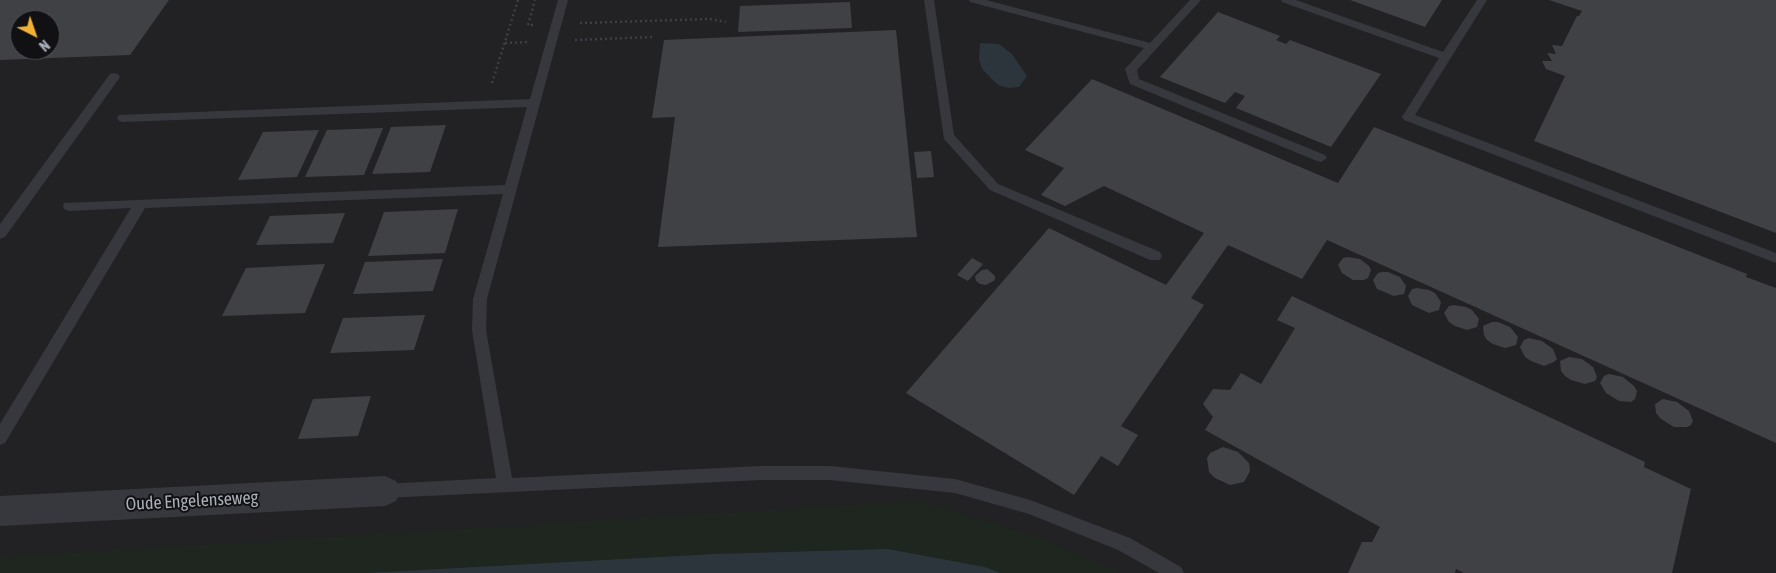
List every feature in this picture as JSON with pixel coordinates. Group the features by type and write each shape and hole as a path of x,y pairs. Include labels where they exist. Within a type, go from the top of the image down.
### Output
{"street":[{"name":"Oude Engelenseweg","path":"0,511 385,490"}],"lane":[{"path":"505,485 480,330 480,300 563,0"},
{"path":"929,0 948,136 994,188 1155,256"},
{"path":"974,0 1153,46"},
{"path":"1196,0 1131,69 1134,81 1321,158"},
{"path":"1286,0 1446,57"},
{"path":"1482,0 1408,117 1776,258"},
{"path":"0,234 114,77"},
{"path":"123,118 534,103"},
{"path":"69,206 511,188"},
{"path":"0,438 141,203"},
{"path":"385,490 761,473 830,473 955,486 1030,507 1124,544 1175,573"}],"path":[{"path":"485,105 518,0"},
{"path":"535,0 528,25 710,18 726,22"},
{"path":"505,43 653,37"}],"shaded area":[{"path":"0,0 1776,0 1776,573 0,573"},
{"path":"980,43 999,44 1012,54 1027,76 1019,87 1008,88 998,85 982,69 979,59"},
{"path":"919,501 1036,536 1122,573 1000,573 985,567 888,549 714,554 366,573 0,573 0,557"},
{"path":"888,549 985,567 1000,573 366,573 714,554"}],"building":[{"path":"0,0 169,0 130,55 60,58 60,10 10,10 10,60 0,60"},
{"path":"1350,0 1442,0 1425,27"},
{"path":"1549,0 1776,0 1776,233 1534,141 1565,76 1546,69 1542,61 1552,61 1547,53 1556,54 1552,45 1562,46 1577,16 1582,11"},
{"path":"850,2 852,28 738,32 740,6"},
{"path":"1218,12 1280,36 1276,40 1286,44 1290,40 1381,74 1331,147 1236,108 1245,96 1235,92 1225,103 1160,77"},
{"path":"896,30 917,237 658,247 675,117 652,118 664,40"},
{"path":"1092,79 1338,183 1374,127 1747,274 1746,277 1776,288 1776,443 1327,240 1302,279 1228,245 1191,298 1204,305 1121,426 1138,435 1118,466 1101,456 1074,495 906,393 1049,228 1166,285 1204,233 1104,186 1065,206 1041,195 1064,168 1025,150"},
{"path":"446,125 430,172 372,174 391,127"},
{"path":"383,128 364,175 305,177 327,130"},
{"path":"319,130 297,177 238,180 263,132"},
{"path":"931,151 934,177 917,178 914,152"},
{"path":"458,209 445,253 368,256 384,212"},
{"path":"345,213 333,243 256,245 270,216"},
{"path":"972,258 983,264 968,281 957,275"},
{"path":"1343,258 1360,259 1369,266 1371,270 1368,278 1353,280 1342,273 1338,265"},
{"path":"443,259 433,291 353,294 365,262"},
{"path":"325,264 305,313 222,316 246,268"},
{"path":"987,269 995,276 995,280 986,285 980,284 976,281 975,276 982,270"},
{"path":"1388,272 1400,277 1406,286 1404,294 1394,296 1377,289 1373,280 1378,273"},
{"path":"1417,288 1435,293 1441,302 1439,310 1429,313 1412,305 1408,296 1412,289"},
{"path":"1292,296 1645,462 1644,467 1691,489 1672,573 1464,573 1456,569 1455,573 1348,573 1362,542 1372,542 1380,527 1205,430 1213,417 1203,404 1213,389 1230,390 1241,373 1261,384 1295,328 1277,320"},
{"path":"1454,305 1472,310 1479,319 1477,327 1467,330 1449,322 1444,313 1449,306"},
{"path":"425,315 414,350 330,353 343,318"},
{"path":"1492,322 1498,322 1510,327 1518,337 1516,345 1505,348 1487,340 1484,335 1483,326"},
{"path":"1529,338 1542,341 1553,349 1557,359 1544,366 1525,357 1520,347 1524,340"},
{"path":"1569,357 1582,359 1593,367 1597,377 1595,381 1585,384 1565,376 1561,371 1560,361"},
{"path":"1609,374 1623,377 1634,386 1637,391 1635,399 1631,402 1619,401 1606,393 1600,383 1604,376"},
{"path":"371,396 358,436 298,439 313,399"},
{"path":"1663,399 1677,402 1689,411 1693,421 1691,425 1687,427 1674,427 1661,419 1656,413 1655,404"},
{"path":"1223,447 1238,452 1249,463 1250,471 1244,482 1230,485 1215,478 1209,472 1207,458 1210,453"}]}
